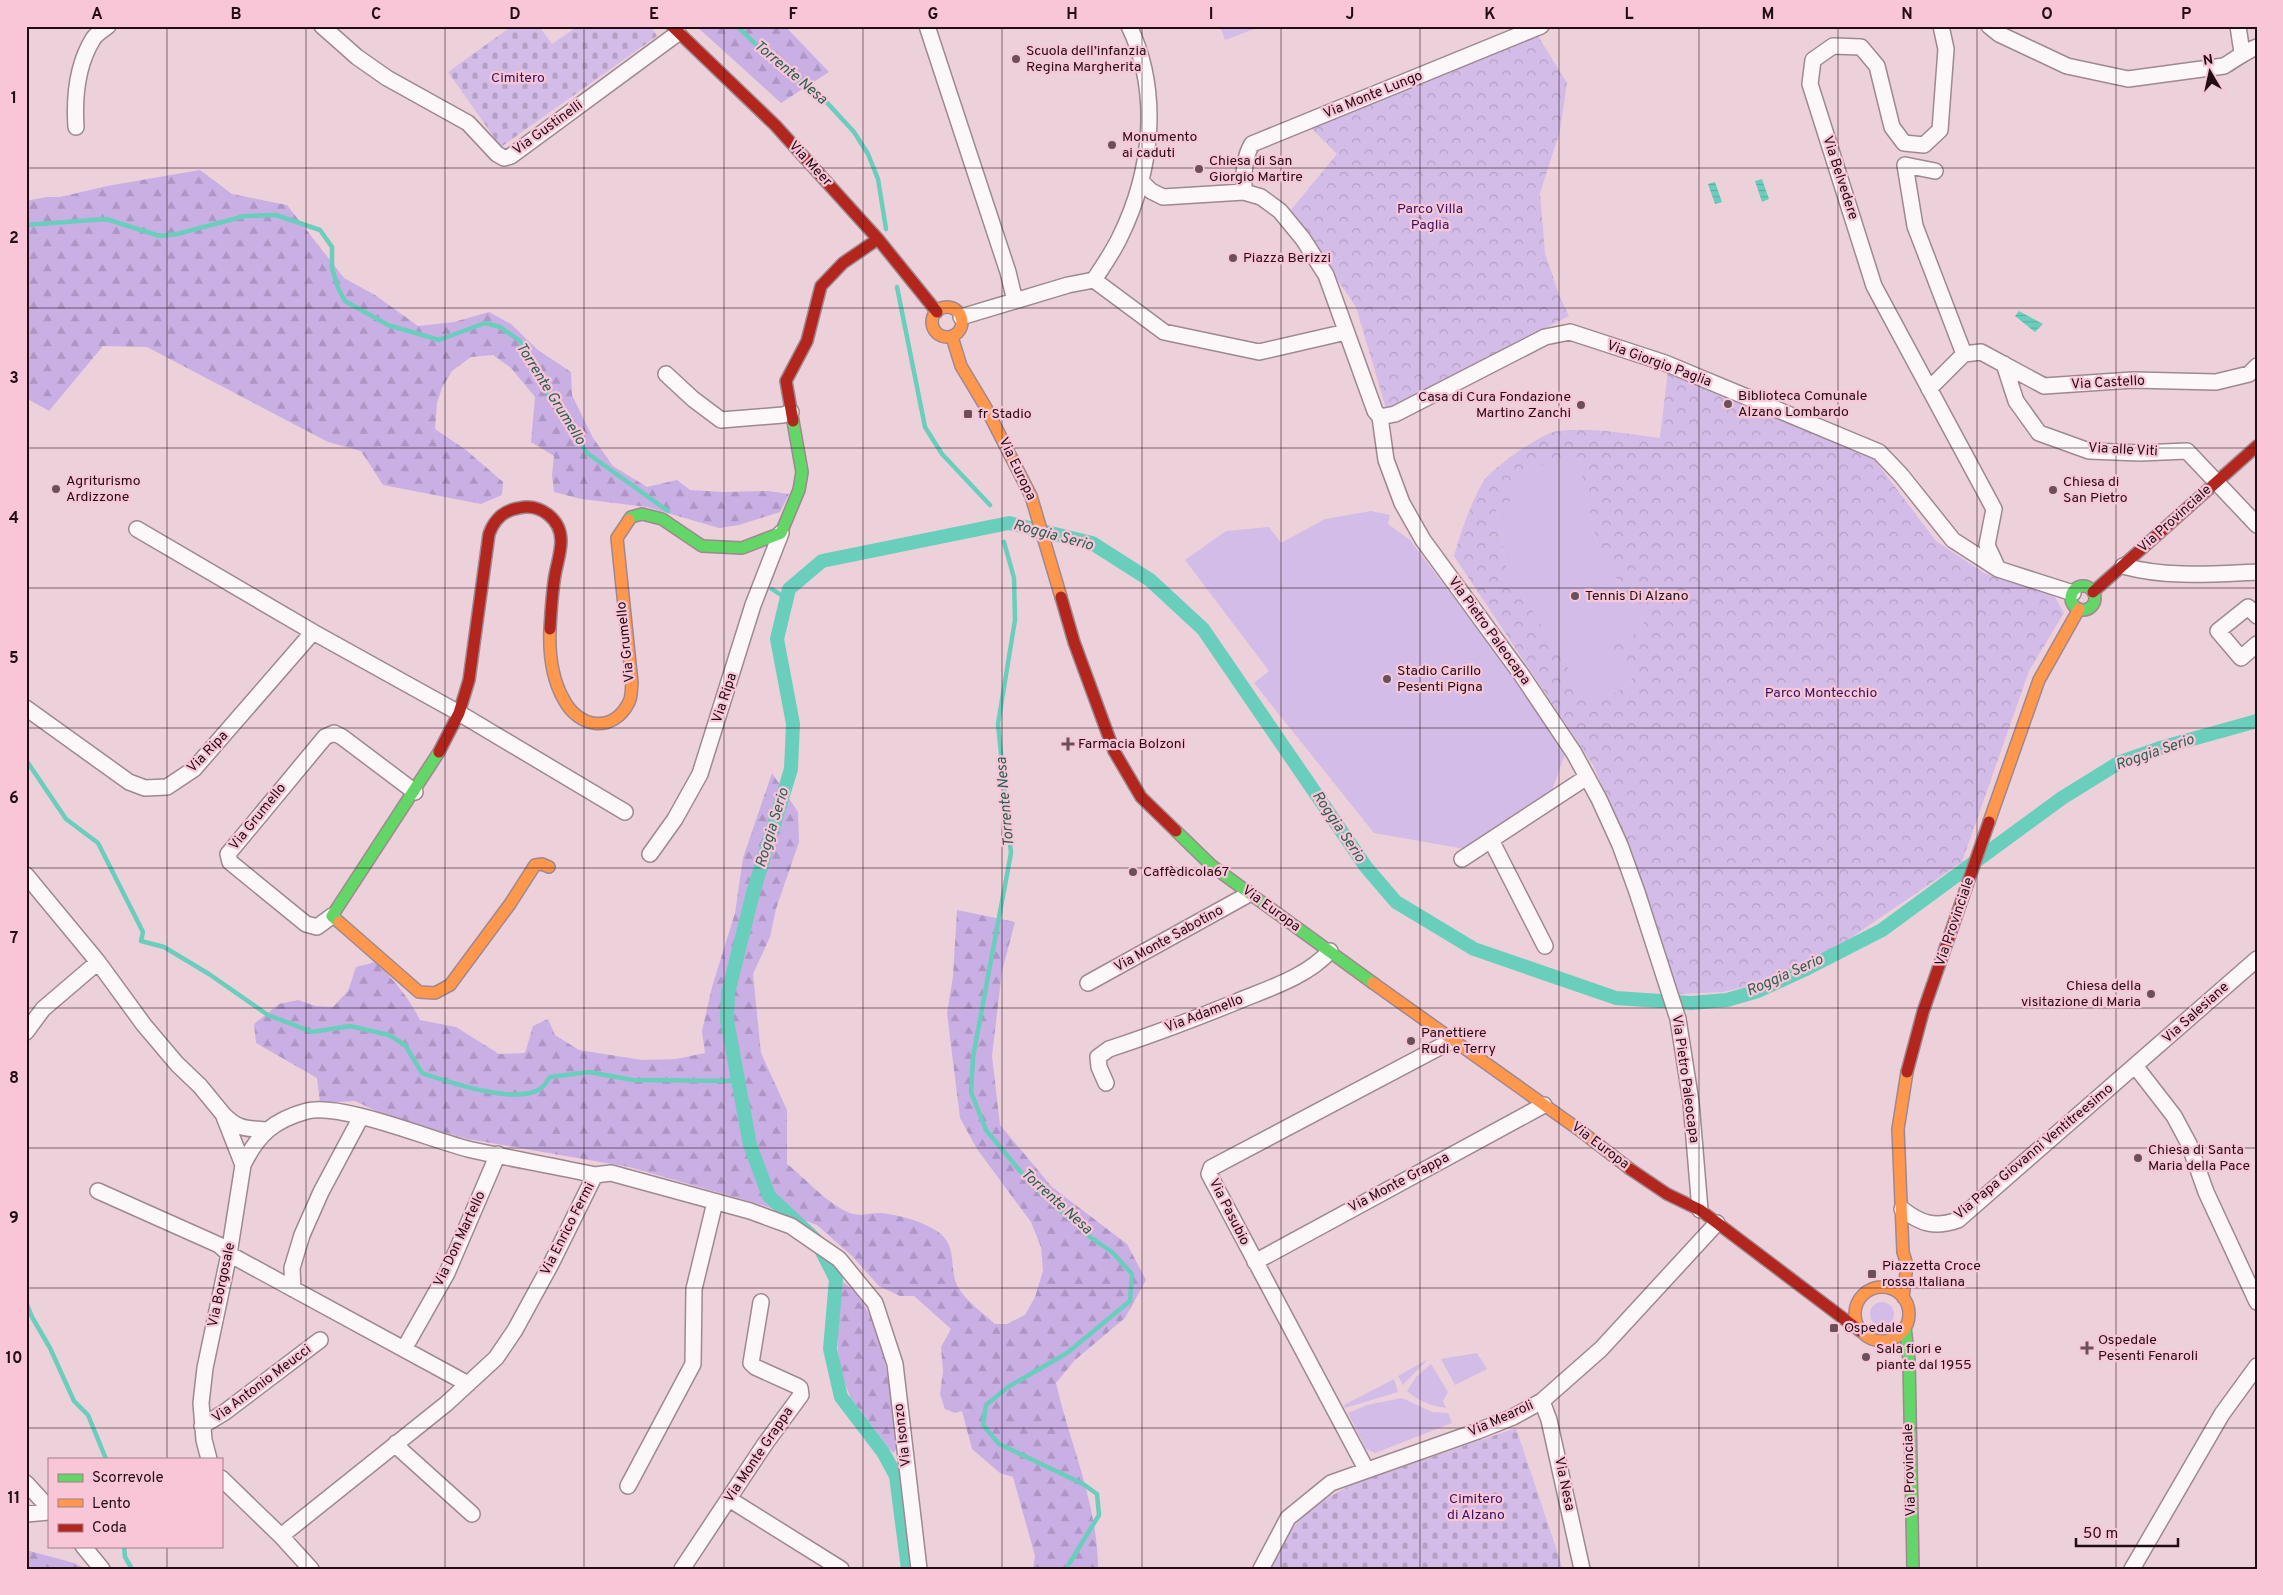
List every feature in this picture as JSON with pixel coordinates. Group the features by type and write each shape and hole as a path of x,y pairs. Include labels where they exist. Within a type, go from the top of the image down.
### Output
{"street":[{"path":"76,127 75,106 78,77 93,38 108,26"},
{"name":"Via Gustinelli","path":"322,26 357,57 387,78 468,123 497,154 504,158 511,156 675,30"},
{"path":"926,26 1008,272 1014,301"},
{"path":"961,317 1094,280 1120,237 1141,181 1148,137 1150,105 1139,46 1129,26"},
{"name":"Via Monte Lungo","path":"1244,192 1246,153 1252,144 1541,26"},
{"name":"Via Belvedere","path":"1941,26 1946,49 1940,130 1924,145 1904,143 1892,127 1877,66 1861,47 1833,46 1813,60 1810,84 1874,286 1994,509 1986,545 1998,570"},
{"path":"1989,26 1999,34 2067,66 2128,79 2224,66 2242,52 2257,47"},
{"path":"2238,26 2242,52"},
{"name":"Via Meer","path":"675,30 775,125 878,239 937,312"},
{"path":"1929,389 1964,354 1915,226 1905,165 1936,171"},
{"name":"Via Pietro Paleocapa","path":"1141,181 1151,192 1163,197 1244,192 1261,197 1280,211 1304,239 1326,275 1375,412 1380,417 1386,460 1402,503 1423,540 1521,674 1574,753 1620,845 1638,892 1678,1019 1691,1102 1700,1210"},
{"path":"781,533 799,490 802,472 786,381 807,341 821,286 843,263 878,239"},
{"path":"1094,280 1164,332 1259,352 1346,332"},
{"path":"950,308 961,317 962,326 952,337 942,336 934,330 932,320 937,312 950,308"},
{"name":"Via Giorgio Paglia","path":"1380,417 1395,414 1545,337 1570,332 1665,363 1879,452 1901,475 1953,540 1998,570 2073,593"},
{"name":"Via Europa","path":"952,337 961,366 1024,481 1040,519 1074,642 1114,751 1141,797 1212,866 1249,894 1667,1194 1700,1210 1860,1331"},
{"name":"Via Castello","path":"1964,354 1981,352 2044,386 2133,380 2216,382 2249,374 2257,366"},
{"name":"Via alle Viti","path":"2004,364 2016,401 2039,433 2089,451 2140,453 2187,451 2257,525"},
{"path":"666,374 693,399 721,420 783,415 791,412"},
{"name":"Via Provinciale","path":"2093,592 2257,446"},
{"name":"Via Grumello","path":"416,792 342,737 334,734 324,737 228,854 230,862 306,924 317,926 332,916 350,886 416,792 460,713 471,669 478,603 489,534 501,514 526,507 538,507 556,519 561,530 549,629 552,658 558,687 565,704 573,715 586,723 603,724 617,716 630,701 632,684 617,538 631,517 642,514 662,519 702,546 742,548 781,533"},
{"path":"137,528 314,632 460,713 625,812"},
{"name":"Via Ripa","path":"650,854 675,818 700,774 753,605 781,533"},
{"path":"2123,566 2190,575 2257,572"},
{"path":"2083,586 2093,592 2095,599 2093,606 2087,610 2079,609 2073,605 2073,593 2083,586"},
{"path":"2254,606 2218,631 2241,658 2257,644"},
{"name":"Via Provinciale","path":"1903,1298 1907,1265 1903,1252 1898,1129 1907,1074 1923,1012 2039,680 2079,609"},
{"name":"Via Ripa","path":"26,708 129,782 144,788 167,787 194,769 314,632"},
{"path":"1462,859 1587,777"},
{"path":"1491,840 1545,946"},
{"path":"332,916 420,992 435,993 450,985 510,904 535,865 542,864 549,867"},
{"path":"26,875 98,962 144,1025 223,1114 235,1126 246,1129 266,1130"},
{"name":"Via Monte Sabotino","path":"1088,983 1249,894"},
{"name":"Via Adamello","path":"1106,1084 1099,1067 1098,1057 1109,1049 1272,987 1305,971 1323,959 1330,951"},
{"name":"Via Salesiane","path":"2136,1066 2257,959"},
{"path":"26,1032 43,1009 98,962"},
{"name":"Via Pasubio","path":"1366,1469 1209,1174 1211,1168 1453,1040"},
{"path":"2136,1066 2174,1116 2189,1144 2206,1192 2257,1302"},
{"name":"Via Papa Giovanni Ventitreesimo","path":"1902,1210 1919,1221 1928,1224 1947,1224 1958,1220 2136,1066"},
{"name":"Via Monte Grappa","path":"1255,1262 1544,1105"},
{"path":"243,1164 255,1142 266,1130 277,1122 309,1110 341,1112 472,1150 595,1175"},
{"path":"223,1114 243,1164"},
{"path":"293,1289 292,1268 302,1234 321,1192 361,1117"},
{"name":"Via Don Martello","path":"404,1349 447,1273 498,1154"},
{"name":"Via Borgosale","path":"210,1458 202,1426 201,1402 205,1368 229,1254 243,1164"},
{"name":"Via Enrico Fermi","path":"281,1536 468,1384 496,1358 551,1264 595,1175 611,1173 714,1202"},
{"path":"98,1191 219,1245 229,1254 468,1384"},
{"path":"628,1486 693,1364 694,1289 714,1202"},
{"name":"Via Isonzo","path":"714,1202 750,1211 791,1226 839,1259 876,1303 895,1364 919,1569"},
{"name":"Via Mearoli","path":"1261,1569 1288,1518 1331,1483 1366,1469 1478,1431 1542,1401 1601,1349 1717,1223"},
{"name":"Via Provinciale","path":"1882,1288 1893,1274 1903,1252"},
{"path":"1877,1341 1890,1340 1905,1327 1908,1312 1903,1298 1894,1290 1882,1288 1870,1290 1860,1298 1855,1311 1857,1324 1865,1336 1877,1341 1896,1355 1907,1371"},
{"name":"Via Europa","path":"1818,1299 1827,1303 1844,1304 1860,1298"},
{"name":"Via Monte Grappa","path":"682,1569 765,1444 801,1395 800,1388 797,1386 755,1367 751,1363 761,1302"},
{"name":"Via Provinciale","path":"1905,1327 1909,1360 1907,1371 1913,1569"},
{"name":"Via Antonio Meucci","path":"202,1426 225,1412 320,1340"},
{"path":"2132,1569 2222,1414 2257,1366"},
{"name":"Via Nesa","path":"1542,1401 1549,1420 1582,1569"},
{"path":"396,1443 472,1514"},
{"path":"222,1479 281,1536 311,1569"},
{"path":"26,1483 48,1507"},
{"path":"729,1499 841,1569"},
{"path":"26,1514 48,1512"},
{"path":"85,1548 102,1569"}],"green space":[{"name":"Cimitero","path":"512,26 539,26 552,44 578,26 651,26 657,36 501,147 448,72"},
{"path":"696,26 785,26 829,72 781,103"},
{"path":"1220,26 1262,26 1225,40"},
{"name":"Parco Villa Paglia","path":"1538,36 1567,83 1560,131 1540,193 1545,253 1559,295 1569,316 1386,409 1356,307 1290,211 1337,154 1311,128"},
{"path":"200,170 232,194 287,205 344,278 375,295 418,326 454,322 489,312 511,324 538,350 571,372 572,395 593,438 613,466 647,487 677,480 690,490 723,492 768,491 789,494 780,512 739,525 719,528 647,507 581,499 554,492 552,475 554,456 531,442 535,397 511,368 493,355 471,357 452,371 442,388 437,403 435,429 466,450 503,482 502,495 481,504 383,485 361,451 328,442 147,347 103,346 49,411 26,398 26,201 46,197 60,197 107,186"},
{"name":"Parco Montecchio","path":"1668,370 1874,459 1936,541 1984,573 2054,595 2064,613 2029,671 1962,862 1849,939 1774,980 1723,992 1678,994 1628,846 1593,765 1454,556 1466,518 1483,482 1496,468 1529,444 1550,433 1571,430 1660,438","holes":["1578,457 1598,549 1644,622 1642,630 1613,646 1633,681 1593,708 1507,570 1495,505 1516,500 1511,472"]},
{"name":"Tennis Di Alzano","path":"1578,456 1598,549 1644,622 1634,680 1593,709 1507,570 1495,505 1515,500 1511,472"},
{"name":"Stadio Carillo Pesenti Pigna","path":"1371,511 1390,515 1388,524 1410,540 1524,690 1565,754 1551,793 1465,849 1374,833 1254,683 1269,671 1185,560 1226,531 1269,527 1281,543 1325,519"},
{"path":"772,773 798,812 799,842 776,909 770,937 753,974 761,1053 787,1110 787,1164 826,1199 844,1210 856,1215 880,1213 895,1215 922,1223 937,1231 943,1236 950,1248 955,1281 961,1292 995,1324 1007,1324 1025,1315 1035,1297 1043,1271 1041,1247 1031,1222 977,1149 960,1118 947,1013 953,976 957,910 1015,922 1002,971 992,1056 1000,1125 1052,1187 1127,1244 1146,1280 1125,1318 1075,1360 1056,1383 1088,1498 1097,1545 1098,1569 1033,1569 1035,1556 1013,1477 1000,1473 972,1449 962,1411 955,1413 945,1409 940,1394 943,1371 941,1347 951,1329 914,1296 900,1296 879,1286 852,1256 817,1225 762,1205 629,1167 468,1139 385,1115 355,1101 320,1103 317,1078 256,1043 254,1024 279,1004 298,1000 316,1006 333,1007 348,991 356,967 376,962 401,989 420,1020 456,1027 499,1054 525,1053 533,1026 548,1019 555,1035 579,1050 642,1060 676,1059 705,1053 702,1031 712,987 735,913 743,858"},
{"path":"843,1282 858,1296 869,1314 878,1336 889,1383 897,1449 893,1453 851,1399 842,1376 838,1351 837,1310"},
{"path":"1882,1302 1890,1306 1894,1314 1890,1322 1882,1326 1874,1322 1870,1314 1874,1306"},
{"path":"1477,1353 1487,1369 1455,1385 1441,1359"},
{"path":"1428,1359 1403,1385 1398,1376"},
{"path":"1431,1364 1448,1392 1443,1401 1446,1408 1425,1402 1407,1391 1416,1377"},
{"path":"1394,1379 1398,1392 1345,1408 1344,1405"},
{"path":"1402,1398 1432,1412 1448,1413 1452,1423 1375,1453 1366,1449 1348,1413 1367,1405"},
{"name":"Cimitero di Alzano","path":"1516,1428 1563,1569 1269,1569 1284,1537 1313,1506 1351,1485"},
{"path":"26,1550 74,1563 86,1569 26,1569"}],"shaded area":[{"path":"1762,179 1769,199 1762,202 1755,181"},
{"path":"1715,182 1722,202 1715,204 1708,184"},
{"path":"2019,311 2043,324 2035,332 2015,316"}],"waterway":[{"name":"Torrente Nesa","path":"737,26 776,64 820,95 854,132 868,154 878,179 886,229"},
{"name":"Torrente Grumello","path":"26,225 106,219 160,236 177,234 245,216 276,215 320,230 332,247 332,268 338,288 345,301 388,325 439,340 485,323 500,327 520,341 551,400 587,453 668,511"},
{"name":"Torrente Nesa","path":"897,287 925,427 942,454 990,505"},
{"name":"Roggia Serio","path":"908,1569 896,1476 883,1452 841,1397 830,1349 836,1279 816,1240 769,1196 750,1145 727,1020 728,993 753,893 791,769 793,724 777,639 789,589 822,561 1009,523 1092,543 1150,580 1203,629 1366,867 1396,902 1474,949 1616,998 1691,1003 1727,1000 1758,991 1882,930 2062,798 2120,762 2160,748 2257,721"},
{"name":"Torrente Nesa","path":"1004,542 1014,578 1015,620 998,724 1011,853 973,1057 971,1092 986,1130 1031,1184 1090,1237 1112,1252 1132,1274 1130,1301 1067,1353 1008,1387 986,1405 983,1425 999,1444 1083,1484 1097,1494 1099,1515 1066,1569"},
{"path":"772,589 787,599"},
{"path":"26,760 66,819 98,843 143,932 141,941 164,947 209,974 268,1015 312,1032 350,1026 389,1035 405,1045 422,1073 464,1086 498,1093 514,1095 529,1093 541,1088 550,1077 589,1072 633,1080 739,1081"},
{"path":"26,1302 32,1317 50,1348 74,1401 88,1415 106,1458"},
{"path":"124,1548 125,1557 132,1569"}],"traffic: fast":[{"path":"629,520 631,517 642,514 662,519 702,546 742,548 781,533 799,490 802,472 793,421"},
{"path":"2083,586 2088,587 2094,593 2095,598 2094,603 2088,609 2083,610 2078,609 2072,603 2071,598 2072,593 2078,587 2083,586"},
{"path":"339,922 332,916 439,752"},
{"path":"1176,831 1212,866 1373,983"},
{"path":"1905,1327 1909,1360 1913,1569"}],"traffic: slow":[{"path":"947,307 953,308 961,316 962,322 961,328 953,336 947,337 941,336 933,328 932,322 933,316 941,308 947,307"},
{"path":"952,337 961,366 985,406 1031,496 1061,597"},
{"path":"550,629 550,647 554,674 560,692 570,709 578,717 596,724 614,719 629,702 632,683 617,538 629,520"},
{"path":"1989,822 2039,680 2079,609"},
{"path":"339,922 419,992 435,993 450,985 510,904 535,865 542,864 549,867"},
{"path":"1373,983 1578,1129 1630,1169"},
{"path":"1903,1298 1907,1265 1903,1252 1898,1129 1907,1072"},
{"path":"1882,1287 1892,1289 1901,1295 1907,1304 1909,1314 1907,1324 1901,1333 1892,1339 1882,1341 1872,1339 1863,1333 1857,1324 1855,1314 1857,1304 1863,1295 1872,1289 1882,1287"}],"traffic: jam":[{"path":"672,26 775,125 878,239 937,312"},
{"path":"793,421 786,381 807,341 821,286 843,263 878,239"},
{"path":"2093,592 2257,446"},
{"path":"439,752 459,713 469,680 489,534 500,516 514,509 527,507 542,510 553,520 560,533 561,545 554,582 550,629"},
{"path":"1061,597 1074,642 1114,751 1141,797 1176,831"},
{"path":"1907,1072 1923,1012 1989,822"},
{"path":"1630,1169 1667,1194 1700,1210 1860,1331"}],"place":[{"name":"Scuola dell’infanzia Regina Margherita","path":"1016,59"},
{"name":"Monumento ai caduti","path":"1112,145"},
{"name":"Chiesa di San Giorgio Martire","path":"1199,169"},
{"name":"Piazza Berizzi","path":"1233,258"},
{"name":"Biblioteca Comunale Alzano Lombardo","path":"1728,404"},
{"name":"Casa di Cura Fondazione Martino Zanchi","path":"1581,405"},
{"name":"fr Stadio","path":"968,414"},
{"name":"Agriturismo Ardizzone","path":"56,489"},
{"name":"Chiesa di San Pietro","path":"2053,490"},
{"name":"Tennis Di Alzano","path":"1575,596"},
{"name":"Stadio Carillo Pesenti Pigna","path":"1387,679"},
{"name":"Farmacia Bolzoni","path":"1068,744"},
{"name":"Caffèdicola67","path":"1133,872"},
{"name":"Chiesa della visitazione di Maria","path":"2151,994"},
{"name":"Panettiere Rudi e Terry","path":"1411,1041"},
{"name":"Chiesa di Santa Maria della Pace","path":"2138,1158"},
{"name":"Piazzetta Croce rossa Italiana","path":"1872,1274"},
{"name":"Ospedale","path":"1834,1328"},
{"name":"Ospedale Pesenti Fenaroli","path":"2087,1348"},
{"name":"Sala fiori e piante dal 1955","path":"1866,1357"}]}
